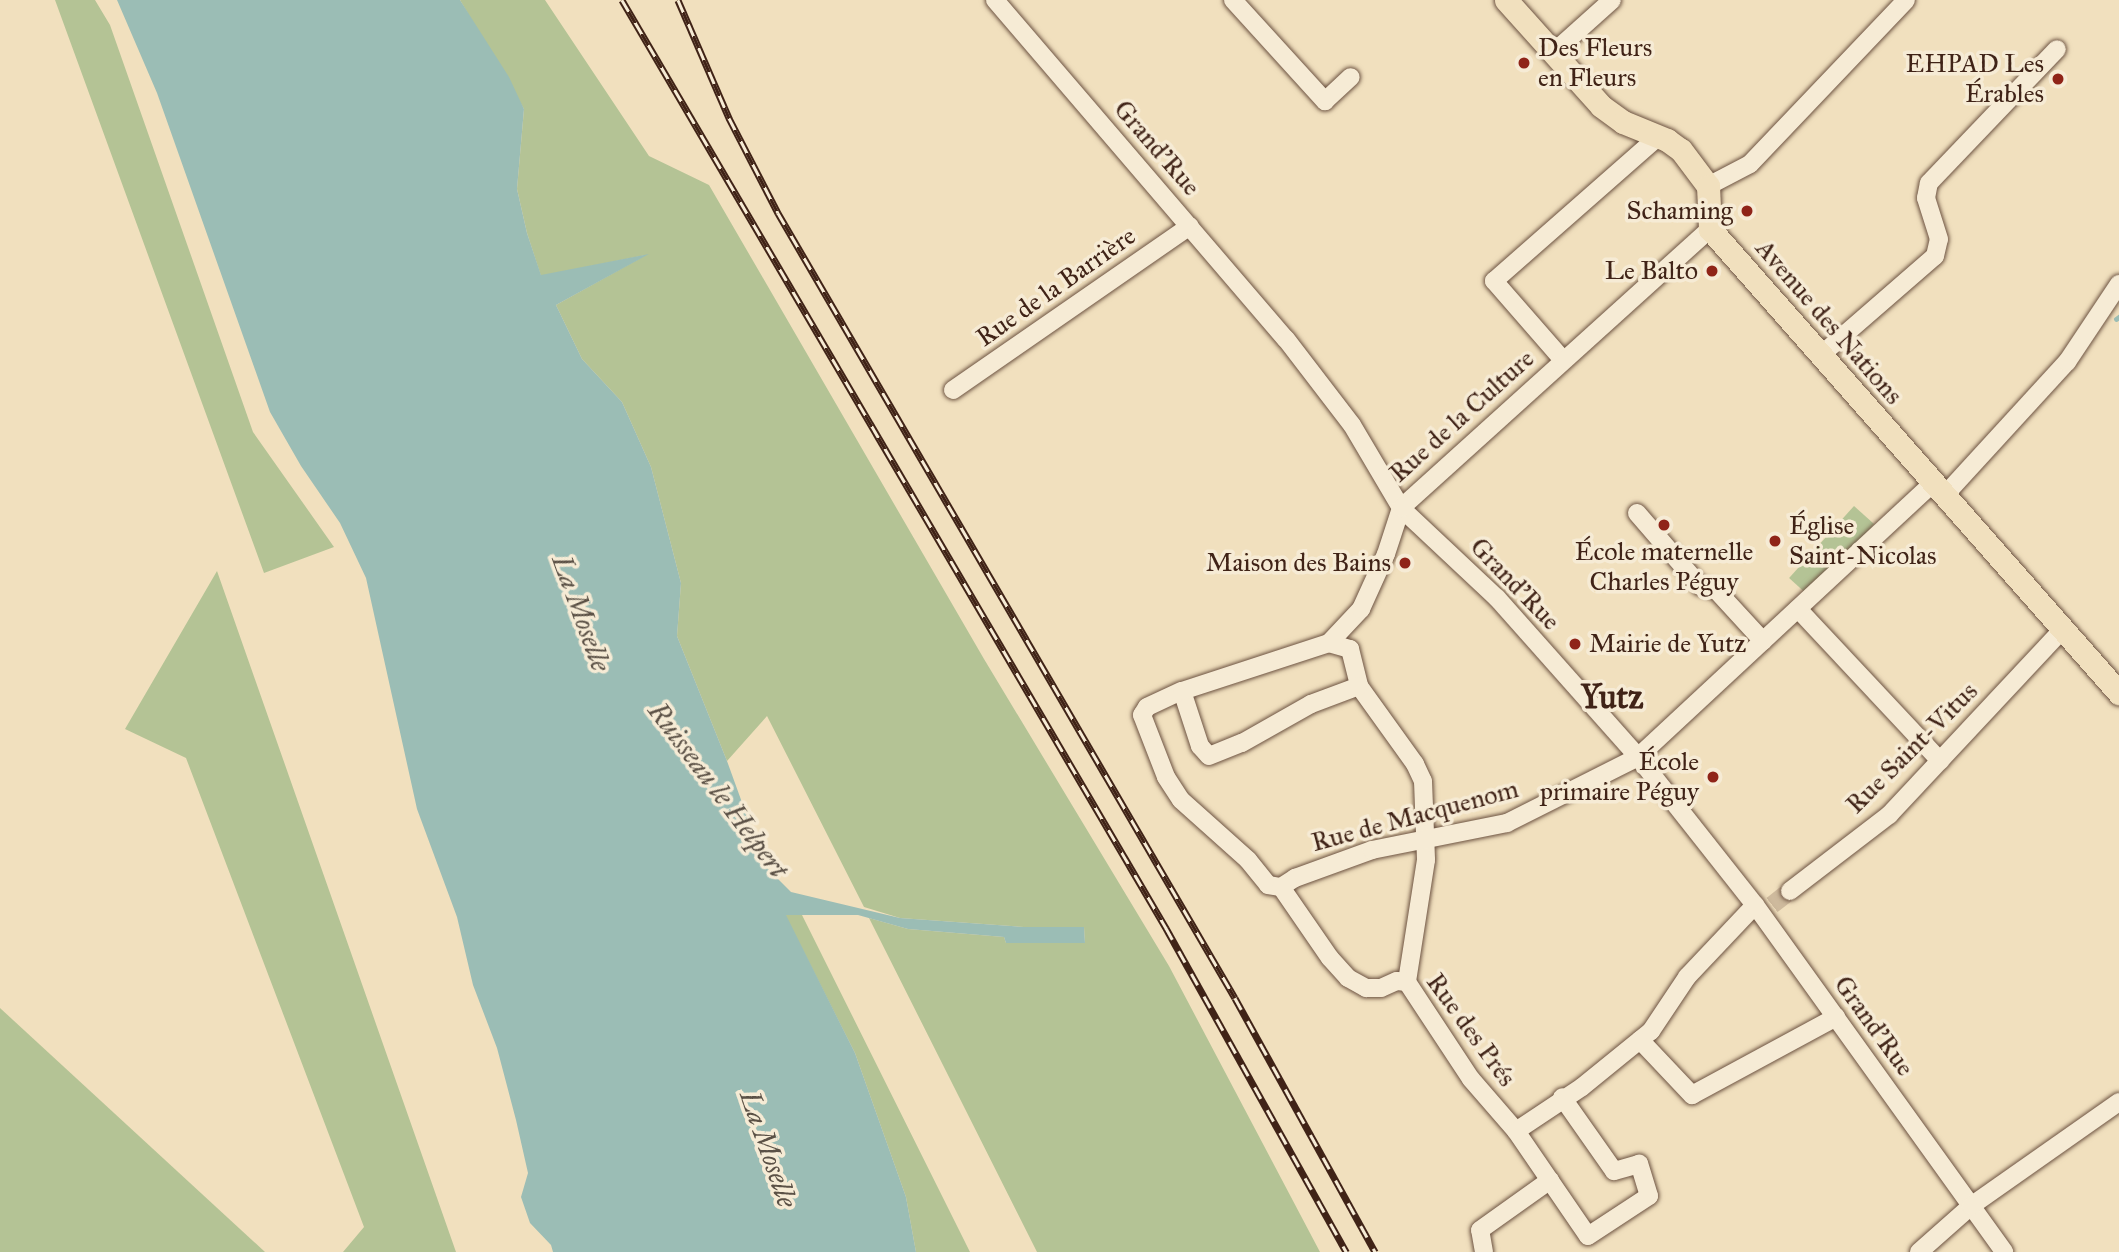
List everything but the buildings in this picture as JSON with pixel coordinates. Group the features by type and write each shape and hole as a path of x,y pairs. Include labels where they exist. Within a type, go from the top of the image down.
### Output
{"main road":[{"path":"1506,0 1601,106 1623,122 1659,136 1681,150 1709,186 1710,229"},
{"name":"Avenue des Nations","path":"1710,229 2119,693"}],"street":[{"name":"Grand'Rue","path":"996,0 1286,339 1352,425 1401,508 1497,598 1638,757 1763,908 1836,1017 2004,1252"},
{"path":"1233,0 1325,101 1351,77"},
{"path":"1553,53 1612,0"},
{"path":"1709,186 1751,164 1906,0"},
{"path":"1821,355 1935,256 1939,239 1926,198 1929,183 2057,49"},
{"path":"1563,360 1494,281 1659,136"},
{"name":"Rue de la Barrière","path":"953,390 1190,226"},
{"name":"Rue de la Culture","path":"1137,715 1182,691 1329,643 1361,609 1401,508 1710,229"},
{"name":"Rue de Macquenom","path":"1275,886 1372,850 1507,823 1638,757 1798,609 1938,490 2067,362 2119,284"},
{"path":"1637,513 1700,586 1717,591 1763,641"},
{"path":"1798,609 1940,761"},
{"name":"Rue Saint-Vitus","path":"1790,891 1889,815 2062,630"},
{"path":"1329,643 1350,649 1359,686 1415,764 1423,781 1426,838 1424,883 1407,982"},
{"path":"1182,691 1200,746 1209,756 1242,743 1311,704 1359,686"},
{"name":"Rue des Prés","path":"1137,715 1166,777 1181,800 1275,886 1348,978 1366,988 1381,988 1397,981 1407,982 1471,1079 1516,1131 1588,1236 1649,1196 1639,1164 1614,1171 1562,1097"},
{"path":"1516,1131 1562,1097 1582,1087 1651,1031 1687,977 1763,908"},
{"path":"1640,1040 1692,1095 1836,1017"},
{"path":"1919,1252 1971,1206 2119,1102"},
{"path":"1484,1252 1480,1230 1550,1181"}],"green space":[{"path":"55,0 95,0 110,25 253,432 334,547 264,573"},
{"path":"460,0 545,0 649,156 709,185 984,659 1169,966 1320,1252 1037,1252 869,918 908,929 1004,937 1006,943 1085,943 1084,927 1024,927 900,918 864,907 767,716 727,761 677,636 681,583 651,467 622,402 582,359 556,305 646,255 541,276 517,189 524,109"},
{"path":"1854,506 1874,524 1809,596 1789,578"},
{"path":"217,571 456,1252 343,1252 364,1227 186,758 125,729"},
{"path":"785,915 802,915 970,1252 916,1252 906,1197 855,1053"},
{"path":"0,1008 265,1252 0,1252"}],"water":[{"path":"117,0 460,0 509,77 524,109 517,189 527,233 541,275 649,254 556,305 582,359 622,402 651,467 681,583 677,636 765,866 791,892 900,918 1024,927 1084,927 1085,943 1006,943 1004,937 908,929 858,915 786,915 855,1053 906,1197 916,1252 553,1252 551,1245 530,1223 521,1197 528,1173 516,1120 497,1048 473,985 457,917 417,809 366,578 340,523 301,466 270,412 157,93"}],"tunnel":[{"path":"1772,905 1790,891"}],"railway":[{"path":"622,0 1166,928 1346,1252"},
{"path":"678,0 729,118 778,213 1235,998 1375,1252"}],"place":[{"name":"Des Fleurs en Fleurs","path":"1524,63"},
{"name":"EHPAD Les Érables","path":"2058,79"},
{"name":"Schaming","path":"1747,211"},
{"name":"Le Balto","path":"1712,271"},
{"name":"École maternelle Charles Péguy","path":"1664,525"},
{"name":"Église Saint-Nicolas","path":"1775,541"},
{"name":"Maison des Bains","path":"1405,563"},
{"name":"Mairie de Yutz","path":"1575,644"},
{"name":"École primaire Péguy","path":"1713,777"}],"district":[{"name":"Yutz","path":"1612,698"}],"water label":[{"name":"La Moselle","path":"581,613"},
{"name":"Ruisseau le Helpert","path":"718,790"},
{"name":"La Moselle","path":"768,1149"}]}
